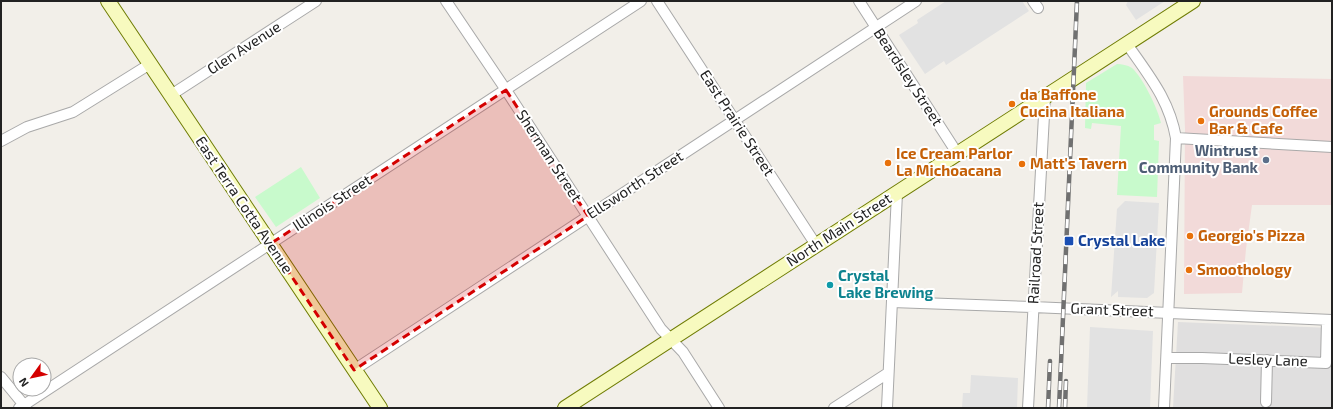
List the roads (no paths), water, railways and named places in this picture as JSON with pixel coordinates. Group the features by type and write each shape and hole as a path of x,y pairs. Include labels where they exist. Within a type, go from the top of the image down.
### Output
{"street":[{"name":"East Terra Cotta Avenue","path":"108,1 380,408"},
{"name":"Glen Avenue","path":"171,95 316,1"},
{"name":"Sherman Street","path":"446,1 506,90 660,329 683,352 719,408"},
{"name":"Illinois Street","path":"23,407 641,1"},
{"name":"East Prairie Street","path":"658,1 816,245"},
{"name":"Beardsley Street","path":"858,1 958,153"},
{"name":"Ellsworth Street","path":"354,370 916,1"},
{"name":"North Main Street","path":"565,408 896,192 1193,1"},
{"path":"1127,44 1157,88 1167,107 1173,122 1176,138 1164,408"},
{"path":"1,141 27,127 73,112 150,64"},
{"name":"Railroad Street","path":"1028,408 1045,97"},
{"path":"1176,138 1332,147"},
{"path":"887,408 896,192"},
{"name":"Grant Street","path":"892,302 1169,312 1330,320"},
{"name":"Lesley Lane","path":"1167,358 1326,363 1330,320"},
{"path":"1266,402 1267,360"},
{"path":"834,408 888,373"},
{"path":"1,377 23,407"}],"railway":[{"path":"1059,408 1077,1"},
{"path":"1048,408 1050,361"},
{"path":"1065,408 1066,381"}],"place":[{"name":"da Baffone Cucina Italiana","path":"1012,104"},
{"name":"Grounds Coffee Bar & Cafe","path":"1201,121"},
{"name":"Wintrust Community Bank","path":"1266,160"},
{"name":"Ice Cream Parlor La Michoacana","path":"888,163"},
{"name":"Matt's Tavern","path":"1022,164"},
{"name":"Georgio's Pizza","path":"1190,236"},
{"name":"Crystal Lake","path":"1069,241"},
{"name":"Smoothology","path":"1189,270"},
{"name":"Crystal Lake Brewing","path":"830,285"}]}
